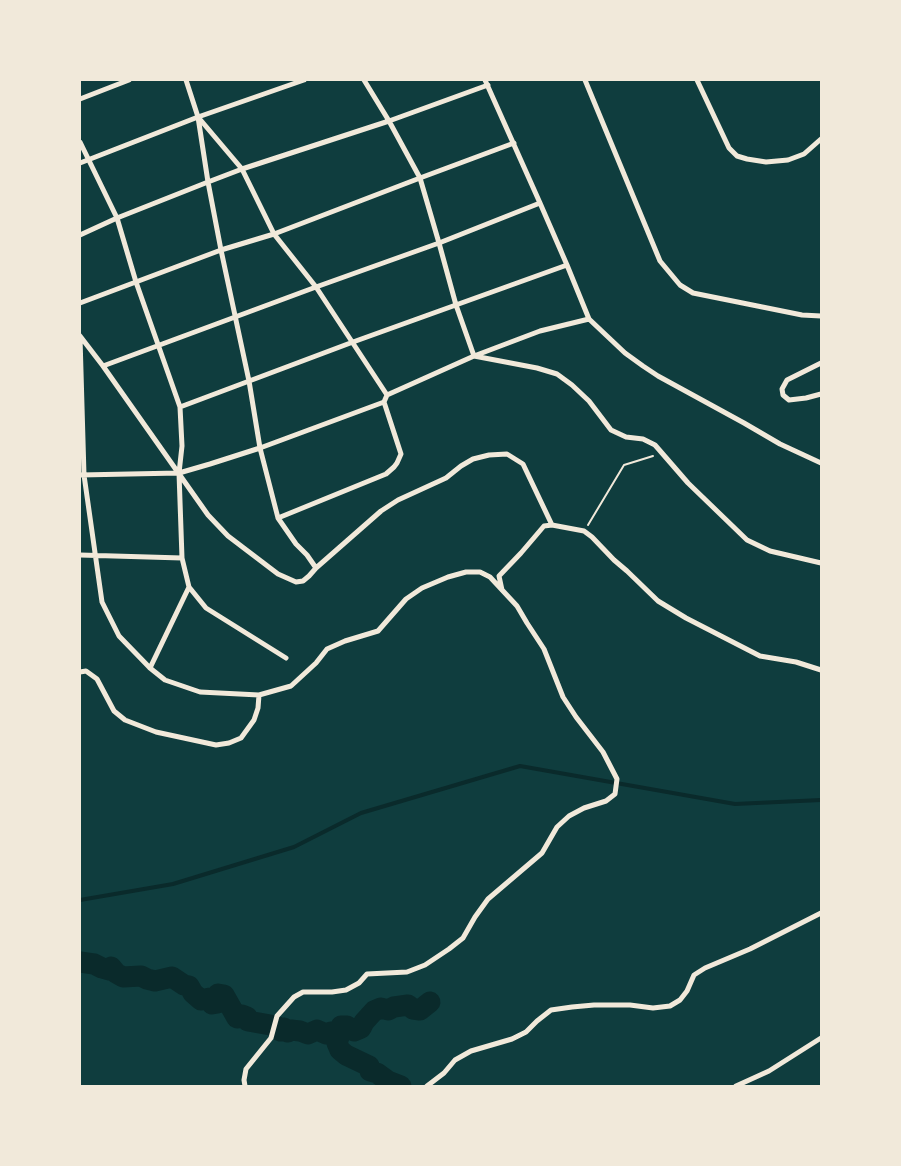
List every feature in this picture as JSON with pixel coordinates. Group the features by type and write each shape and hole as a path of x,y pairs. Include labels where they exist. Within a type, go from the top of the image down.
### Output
{"street":[{"path":"80,99 128,80"},
{"path":"186,80 198,117 208,182 249,381 260,448 278,518 316,568"},
{"path":"80,163 198,117 304,80"},
{"path":"364,80 420,178 456,305 474,356"},
{"path":"585,80 660,261 680,285 694,293 802,315 821,316"},
{"path":"696,80 729,148 737,156 766,162 788,160 804,154 821,139"},
{"path":"80,235 117,218 242,169 389,121 487,82 589,320 625,353 658,376 780,444 821,463"},
{"path":"198,117 242,169 274,234 316,287 387,395"},
{"path":"80,142 117,218 136,282 180,407 182,446 179,473 182,558 189,586 206,608 286,658"},
{"path":"80,303 221,250 274,234 514,143"},
{"path":"103,366 439,243 540,203"},
{"path":"180,407 567,265"},
{"path":"278,518 386,474 394,467 401,454 384,402 387,395 474,356 540,332 589,320"},
{"path":"80,336 208,515 228,536 278,574 296,582 303,581 381,511 398,500 446,478 473,459 488,454 507,454 523,464 552,525"},
{"path":"80,336 82,475 102,602 119,636 150,668 165,680 200,692 259,695 291,686 316,663 327,649 345,641 378,631 406,599 422,588 466,572 480,572 490,577 517,606 544,649 564,697 602,752 617,779 615,794 606,801 584,808 569,816 557,827 542,853 488,899 475,917 464,938 424,965 407,972 367,974 359,983 346,990 304,992 294,997 277,1016 270,1038 246,1069 245,1086"},
{"path":"474,356 537,368 557,374 589,401 612,430 626,437 642,439 655,445 688,483 747,540 770,551 821,562"},
{"path":"821,363 787,380 782,389 782,395 789,400 821,394"},
{"path":"82,475 179,473 260,448 384,402"},
{"path":"502,590 499,576 544,526 552,525 584,531 658,601 686,618 760,656 796,662 821,670"},
{"path":"80,555 182,558"},
{"path":"150,668 189,586"},
{"path":"80,672 86,671 97,679 114,711 125,720 156,732 216,745 229,743 241,738 254,720 258,708 259,695"},
{"path":"427,1086 444,1073 456,1060 471,1051 512,1039 526,1032 551,1010 594,1006 630,1005 653,1008 670,1006 680,1000 687,991 694,975 705,968 750,949 821,913"},
{"path":"736,1086 769,1071 821,1038"}],"path":[{"path":"584,531 624,465 663,453"}],"waterway":[{"path":"80,900 173,884 294,847 361,813 520,766 735,804 821,800"},
{"path":"80,962 94,964 109,970 111,967 123,977 141,976 155,981 172,977 189,986 193,993 201,1000 210,998 212,1004 218,1003 218,994 224,995 237,1018 242,1015 247,1017 248,1021 276,1026 280,1031 284,1028 288,1032 291,1030 308,1034 317,1030 326,1034 336,1033 339,1037 337,1043 340,1050 346,1055 369,1066 370,1071 401,1086"},
{"path":"336,1033 340,1030 341,1026 347,1026 354,1031 361,1028 374,1011 381,1008 388,1010 408,1005 413,1009 420,1010 430,1002"}]}
